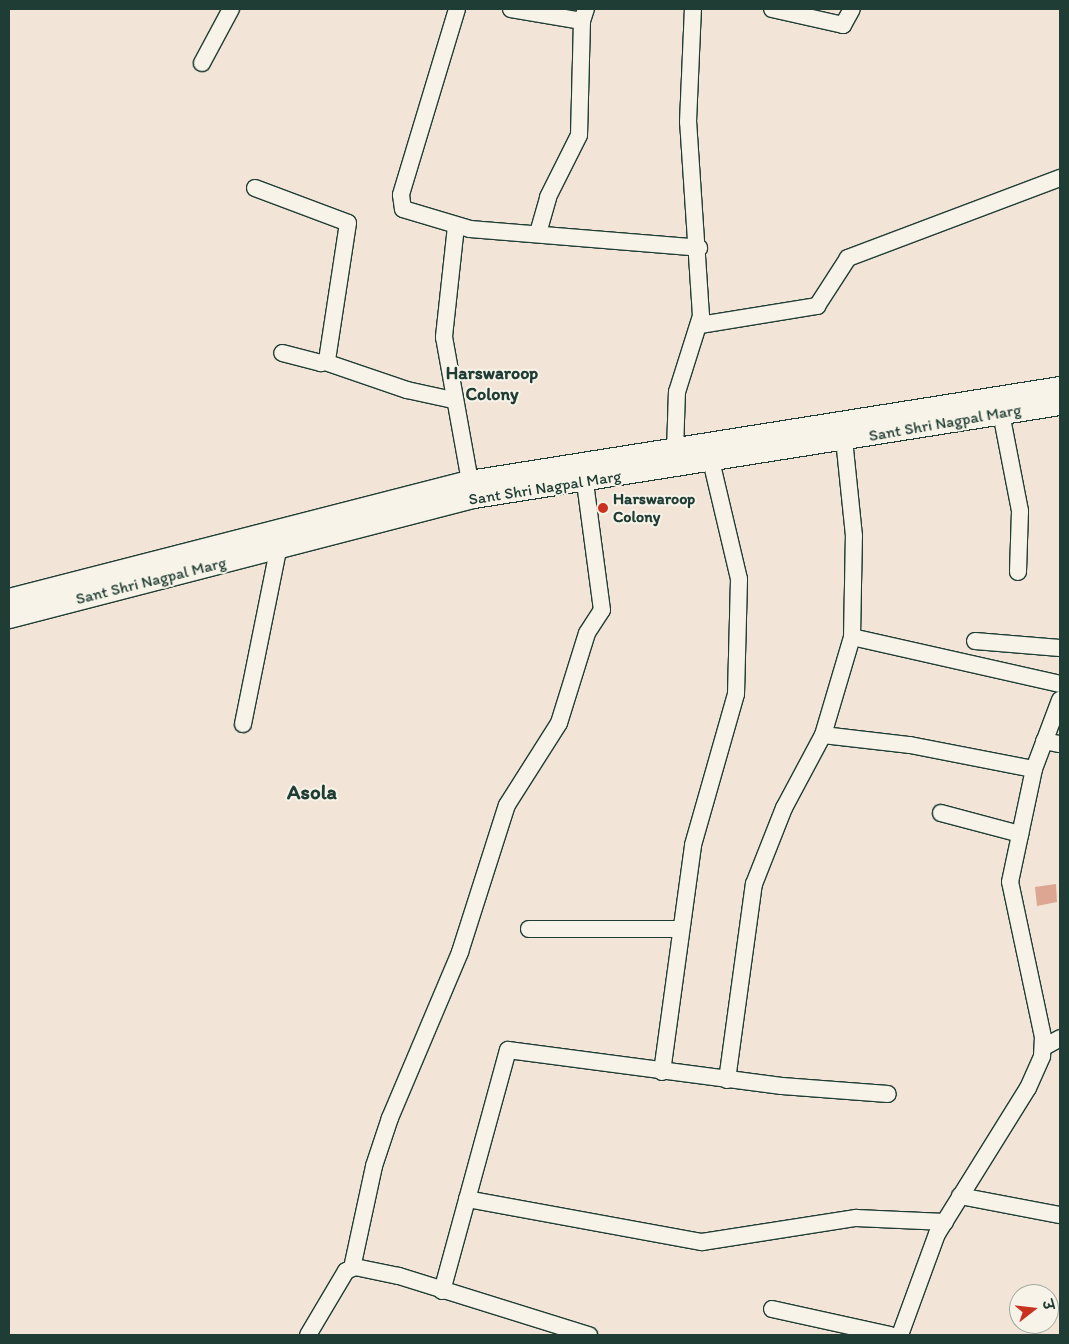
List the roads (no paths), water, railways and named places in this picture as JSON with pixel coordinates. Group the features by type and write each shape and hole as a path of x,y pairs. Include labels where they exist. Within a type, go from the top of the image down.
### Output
{"main road":[{"name":"Sant Shri Nagpal Marg","path":"9,600 470,482 675,451 1060,388"},
{"name":"Sant Shri Nagpal Marg","path":"9,618 474,498 585,482 1060,404"}],"street":[{"path":"202,63 231,9"},
{"path":"457,9 400,200 405,211 456,226 699,248"},
{"path":"512,9 584,15 579,134 548,197 538,234"},
{"path":"675,451 677,392 700,325 699,248 688,122 693,9"},
{"path":"772,9 843,25 852,9"},
{"path":"700,325 817,306 848,258 1060,178"},
{"path":"255,188 348,223 325,362"},
{"path":"456,226 444,332 453,400 470,482"},
{"path":"282,353 325,362 407,390 453,400"},
{"path":"1001,413 1020,511 1018,572"},
{"path":"727,1080 754,884 784,808 823,735 852,637 854,536 844,440"},
{"path":"662,1072 680,929 693,845 736,694 740,579 711,461"},
{"path":"308,1335 352,1268 363,1210 390,1118 460,952 507,805 559,723 587,633 602,610 585,482"},
{"path":"243,724 278,550"},
{"path":"852,637 1060,684"},
{"path":"975,641 1060,648"},
{"path":"900,1335 930,1248 960,1196 1028,1088 1044,1047 1011,900 1012,866 1034,769 1060,700"},
{"path":"823,735 910,745 1034,769"},
{"path":"1044,741 1060,744"},
{"path":"941,814 1020,834"},
{"path":"529,929 680,929"},
{"path":"1044,1047 1060,1038"},
{"path":"442,1291 508,1050 727,1080 888,1094"},
{"path":"960,1196 1060,1215"},
{"path":"467,1199 702,1242 856,1218 945,1222"},
{"path":"352,1268 398,1276 589,1335"},
{"path":"772,1309 890,1335"}],"place":[{"name":"Harswaroop Colony","path":"603,508"}],"district":[{"name":"Harswaroop Colony","path":"492,384"},
{"name":"Asola","path":"312,792"}]}
